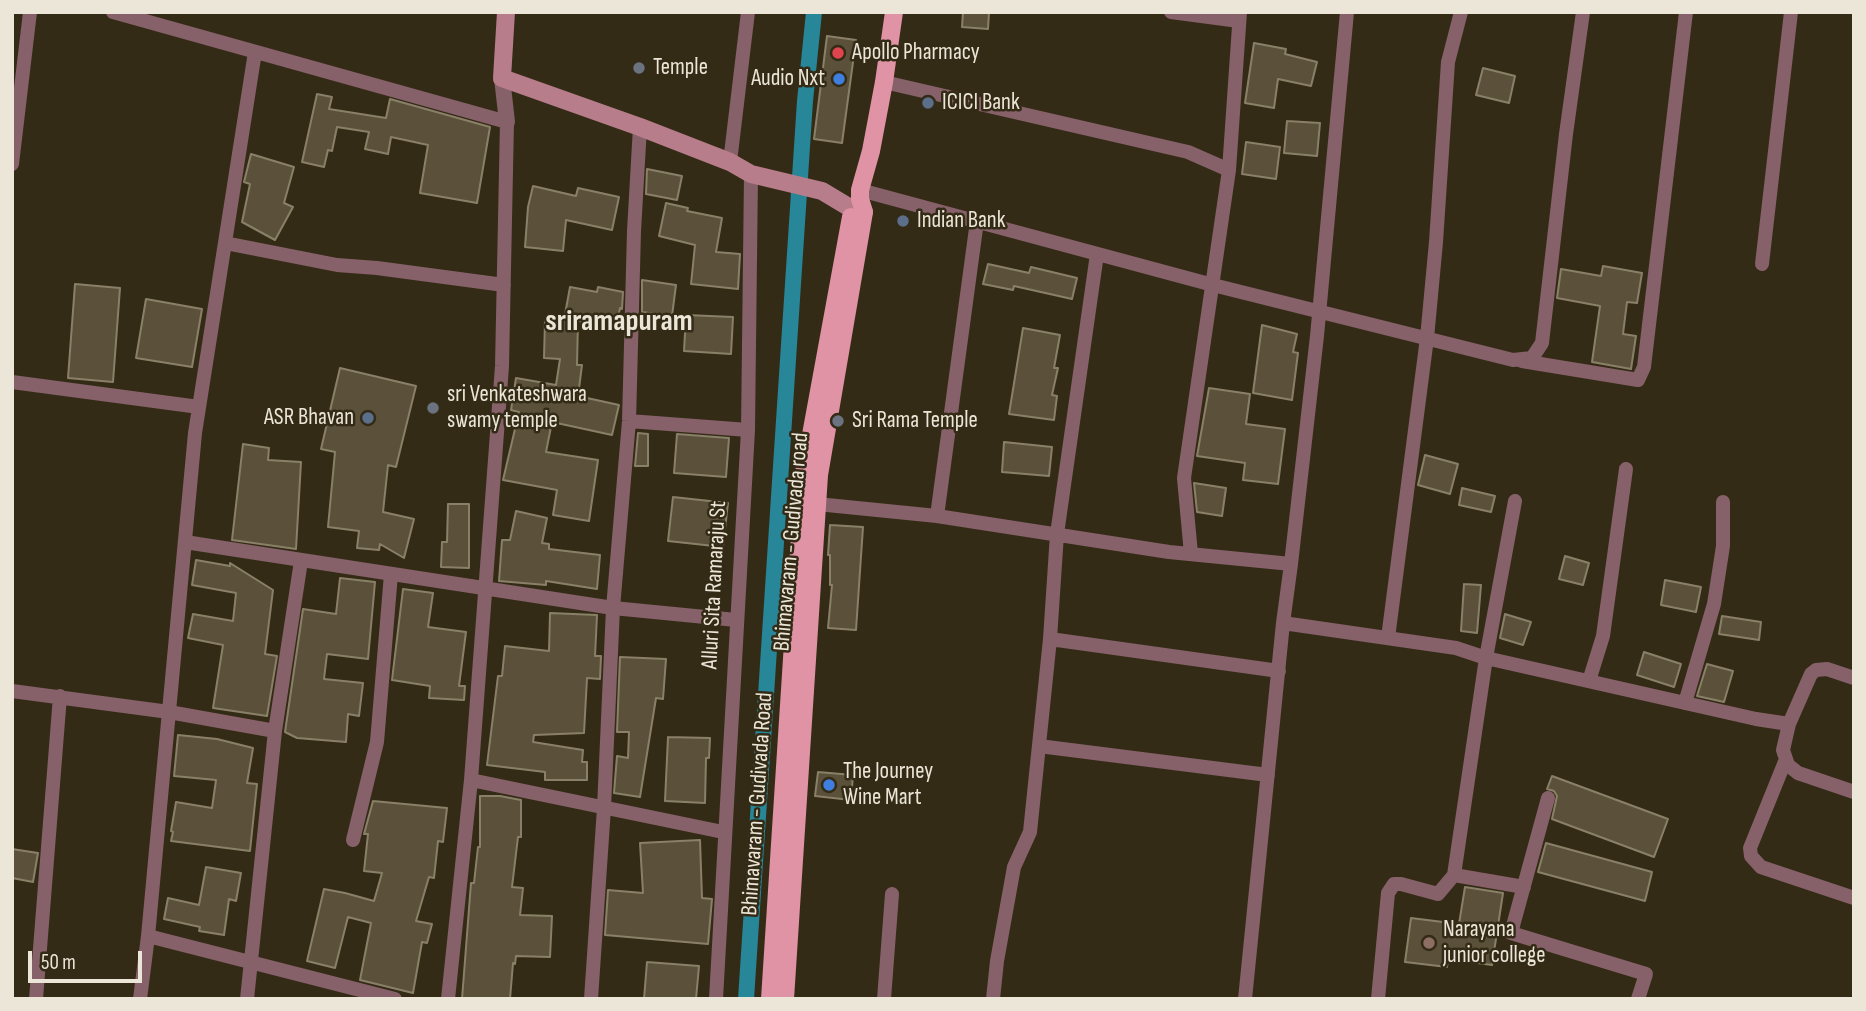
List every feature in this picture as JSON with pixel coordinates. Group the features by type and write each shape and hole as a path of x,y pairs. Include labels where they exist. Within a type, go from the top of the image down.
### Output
{"main road":[{"path":"506,12 503,63 640,127 730,162 751,174 859,202"},
{"name":"Bhimavaram - Gudivada road","path":"785,999 782,929 809,504 819,475 859,202 884,82 894,12"},
{"name":"Bhimavaram - Gudivada Road","path":"770,999 782,929"}],"street":[{"path":"12,164 30,12"},
{"path":"113,12 507,122"},
{"path":"730,162 748,12"},
{"path":"1171,12 1240,17 1229,170 1184,478 1191,554"},
{"path":"1245,999 1283,623 1292,564 1319,312 1346,12"},
{"path":"1388,638 1427,338 1448,62 1461,12"},
{"path":"1513,360 1532,358 1542,344 1583,12"},
{"path":"859,202 977,221 1213,285 1513,360 1637,380 1644,367 1686,12"},
{"path":"1762,264 1791,12"},
{"path":"140,999 199,407 255,52"},
{"path":"448,999 471,780 502,366 507,122 503,63"},
{"path":"884,82 1188,152 1229,170"},
{"path":"591,999 604,808 613,608 629,421 634,231 640,127"},
{"name":"Alluri Sita Ramaraju St","path":"716,999 723,832 748,430 751,174"},
{"path":"937,516 977,221"},
{"path":"225,243 337,265 504,285"},
{"path":"993,999 1014,867 1030,832 1057,534 1097,254"},
{"path":"12,382 199,407"},
{"path":"629,421 748,430"},
{"path":"1589,681 1603,636 1626,469"},
{"path":"1378,999 1388,893 1394,884 1401,884 1438,894 1454,875 1486,658 1515,500"},
{"path":"1685,703 1714,604 1723,546 1723,502"},
{"path":"809,504 937,516 1191,554 1292,564"},
{"path":"185,542 613,608 736,620"},
{"path":"247,999 275,731 301,561"},
{"path":"353,840 377,742 391,574"},
{"path":"1283,623 1456,648 1486,658 1789,724"},
{"path":"1049,639 1279,671"},
{"path":"1854,678 1827,669 1816,670 1811,674 1789,724 1783,750 1788,765 1798,774 1854,792"},
{"path":"12,691 169,712 275,731"},
{"path":"36,999 60,696"},
{"path":"1039,747 1268,775"},
{"path":"1786,759 1751,848 1751,856 1761,867 1854,898"},
{"path":"471,780 723,832"},
{"path":"1548,798 1511,933 1646,974 1638,999"},
{"path":"1454,875 1524,887"},
{"path":"884,999 891,894"},
{"path":"148,936 395,999"}],"building":[{"path":"963,12 989,12 988,29 962,27"},
{"path":"827,36 856,40 842,143 814,139"},
{"path":"1254,43 1286,49 1285,54 1317,62 1311,86 1278,79 1274,108 1245,103"},
{"path":"1483,68 1515,76 1509,103 1476,95"},
{"path":"317,94 332,97 329,109 386,118 390,99 490,127 477,203 420,193 428,145 391,137 388,154 365,149 369,132 337,127 332,151 328,150 324,167 302,162"},
{"path":"1287,121 1320,123 1317,156 1284,153"},
{"path":"1246,142 1280,147 1276,179 1242,174"},
{"path":"251,154 294,167 284,203 293,207 275,240 242,222 250,184 244,182"},
{"path":"647,169 682,176 677,200 646,194"},
{"path":"533,186 576,196 578,188 619,197 612,230 566,220 563,251 525,247 528,207"},
{"path":"666,203 688,208 687,211 722,218 716,252 740,254 738,289 691,284 695,245 659,236"},
{"path":"988,264 1029,273 1031,267 1077,278 1072,299 1014,286 1013,290 983,284"},
{"path":"1603,266 1642,273 1637,303 1627,302 1623,334 1636,336 1631,369 1592,362 1600,306 1557,298 1561,269 1601,276"},
{"path":"642,280 676,285 672,316 642,312"},
{"path":"75,284 120,288 113,382 68,378"},
{"path":"570,287 597,292 598,287 623,292 622,309 620,308 616,328 578,321 577,365 582,365 578,396 619,405 612,435 552,422 546,452 598,460 589,521 553,515 557,490 503,480 519,412 511,410 516,378 556,385 560,359 544,358 545,320 564,320"},
{"path":"146,299 202,309 192,367 136,358"},
{"path":"686,315 733,317 731,354 684,351"},
{"path":"1262,325 1297,334 1293,352 1298,353 1292,400 1253,393"},
{"path":"1023,328 1060,335 1054,368 1058,368 1052,395 1057,396 1054,420 1009,414"},
{"path":"340,368 416,386 396,467 388,465 383,512 414,519 404,558 380,544 379,550 357,548 359,531 328,527 335,452 321,449"},
{"path":"1209,388 1250,394 1246,424 1285,429 1278,484 1243,480 1245,463 1197,456"},
{"path":"638,433 648,434 648,466 635,466"},
{"path":"677,434 729,438 726,477 674,473"},
{"path":"1004,442 1052,447 1049,476 1002,472"},
{"path":"243,444 269,448 268,460 301,462 296,549 232,540"},
{"path":"1425,455 1458,464 1450,494 1418,485"},
{"path":"1194,483 1226,488 1222,516 1197,512"},
{"path":"1462,488 1495,496 1491,512 1459,505"},
{"path":"673,497 728,503 723,547 668,541"},
{"path":"448,504 469,504 469,568 441,567 442,542 447,542"},
{"path":"516,511 547,518 542,543 549,544 549,549 600,555 597,589 546,581 546,585 499,581 502,540 510,540"},
{"path":"830,525 863,527 856,630 828,628 832,585 828,555"},
{"path":"1565,556 1589,563 1583,585 1559,579"},
{"path":"196,560 230,566 230,563 273,590 265,654 277,656 267,716 213,708 223,645 188,638 193,614 233,621 236,593 192,585"},
{"path":"340,578 375,582 368,659 327,654 324,679 363,683 359,716 348,714 346,742 297,738 285,732 303,609 336,614"},
{"path":"1665,580 1701,587 1696,612 1661,605"},
{"path":"1464,584 1481,585 1477,633 1461,631"},
{"path":"403,589 433,593 428,627 466,632 459,686 465,686 464,700 429,698 430,686 392,680"},
{"path":"550,613 597,615 595,656 601,656 600,679 587,678 584,733 534,735 533,742 583,750 582,762 587,762 587,780 545,780 545,772 487,765 498,676 502,676 505,646 549,651"},
{"path":"1505,614 1531,622 1523,645 1500,638"},
{"path":"1722,616 1761,622 1759,640 1719,634"},
{"path":"1644,652 1681,664 1674,687 1637,675"},
{"path":"620,657 666,659 663,699 656,698 640,797 614,793 617,756 628,758 629,732 617,732"},
{"path":"1707,664 1733,671 1724,702 1697,696"},
{"path":"178,735 217,739 253,748 247,783 257,784 250,851 171,841 176,802 212,808 216,780 174,776"},
{"path":"668,737 710,738 709,758 706,758 705,803 665,801"},
{"path":"818,772 853,775 851,800 815,796"},
{"path":"1552,776 1668,819 1654,857 1552,819 1557,796 1554,791 1547,789"},
{"path":"480,796 521,800 521,837 518,837 512,887 523,888 520,915 552,916 550,957 516,956 510,999 462,999 471,883 474,883 480,847"},
{"path":"373,801 447,808 443,842 438,841 434,878 429,877 416,921 432,924 427,943 422,942 413,993 360,980 371,923 348,917 335,968 307,961 324,889 374,901 382,873 364,871 368,834 364,834"},
{"path":"700,840 702,898 712,899 708,944 605,935 608,890 643,893 640,843"},
{"path":"1546,843 1652,872 1645,901 1538,872"},
{"path":"12,849 38,853 33,882 12,878"},
{"path":"206,867 241,873 236,901 229,899 224,935 199,931 200,927 164,919 168,898 199,905"},
{"path":"1465,887 1503,893 1492,965 1448,959 1447,967 1405,962 1411,918 1459,924"},
{"path":"647,962 699,966 696,999 644,999"}],"waterway":[{"path":"746,999 805,101 814,12"}],"place":[{"name":"Apollo Pharmacy","path":"838,53"},
{"name":"Temple","path":"639,68"},
{"name":"Audio Nxt","path":"839,79"},
{"name":"ICICI Bank","path":"928,103"},
{"name":"Indian Bank","path":"903,221"},
{"name":"sri Venkateshwara swamy temple","path":"433,408"},
{"name":"ASR Bhavan","path":"368,418"},
{"name":"Sri Rama Temple","path":"838,421"},
{"name":"The Journey Wine Mart","path":"829,785"},
{"name":"Narayana junior college","path":"1429,943"}],"district":[{"name":"sriramapuram","path":"619,322"}]}
